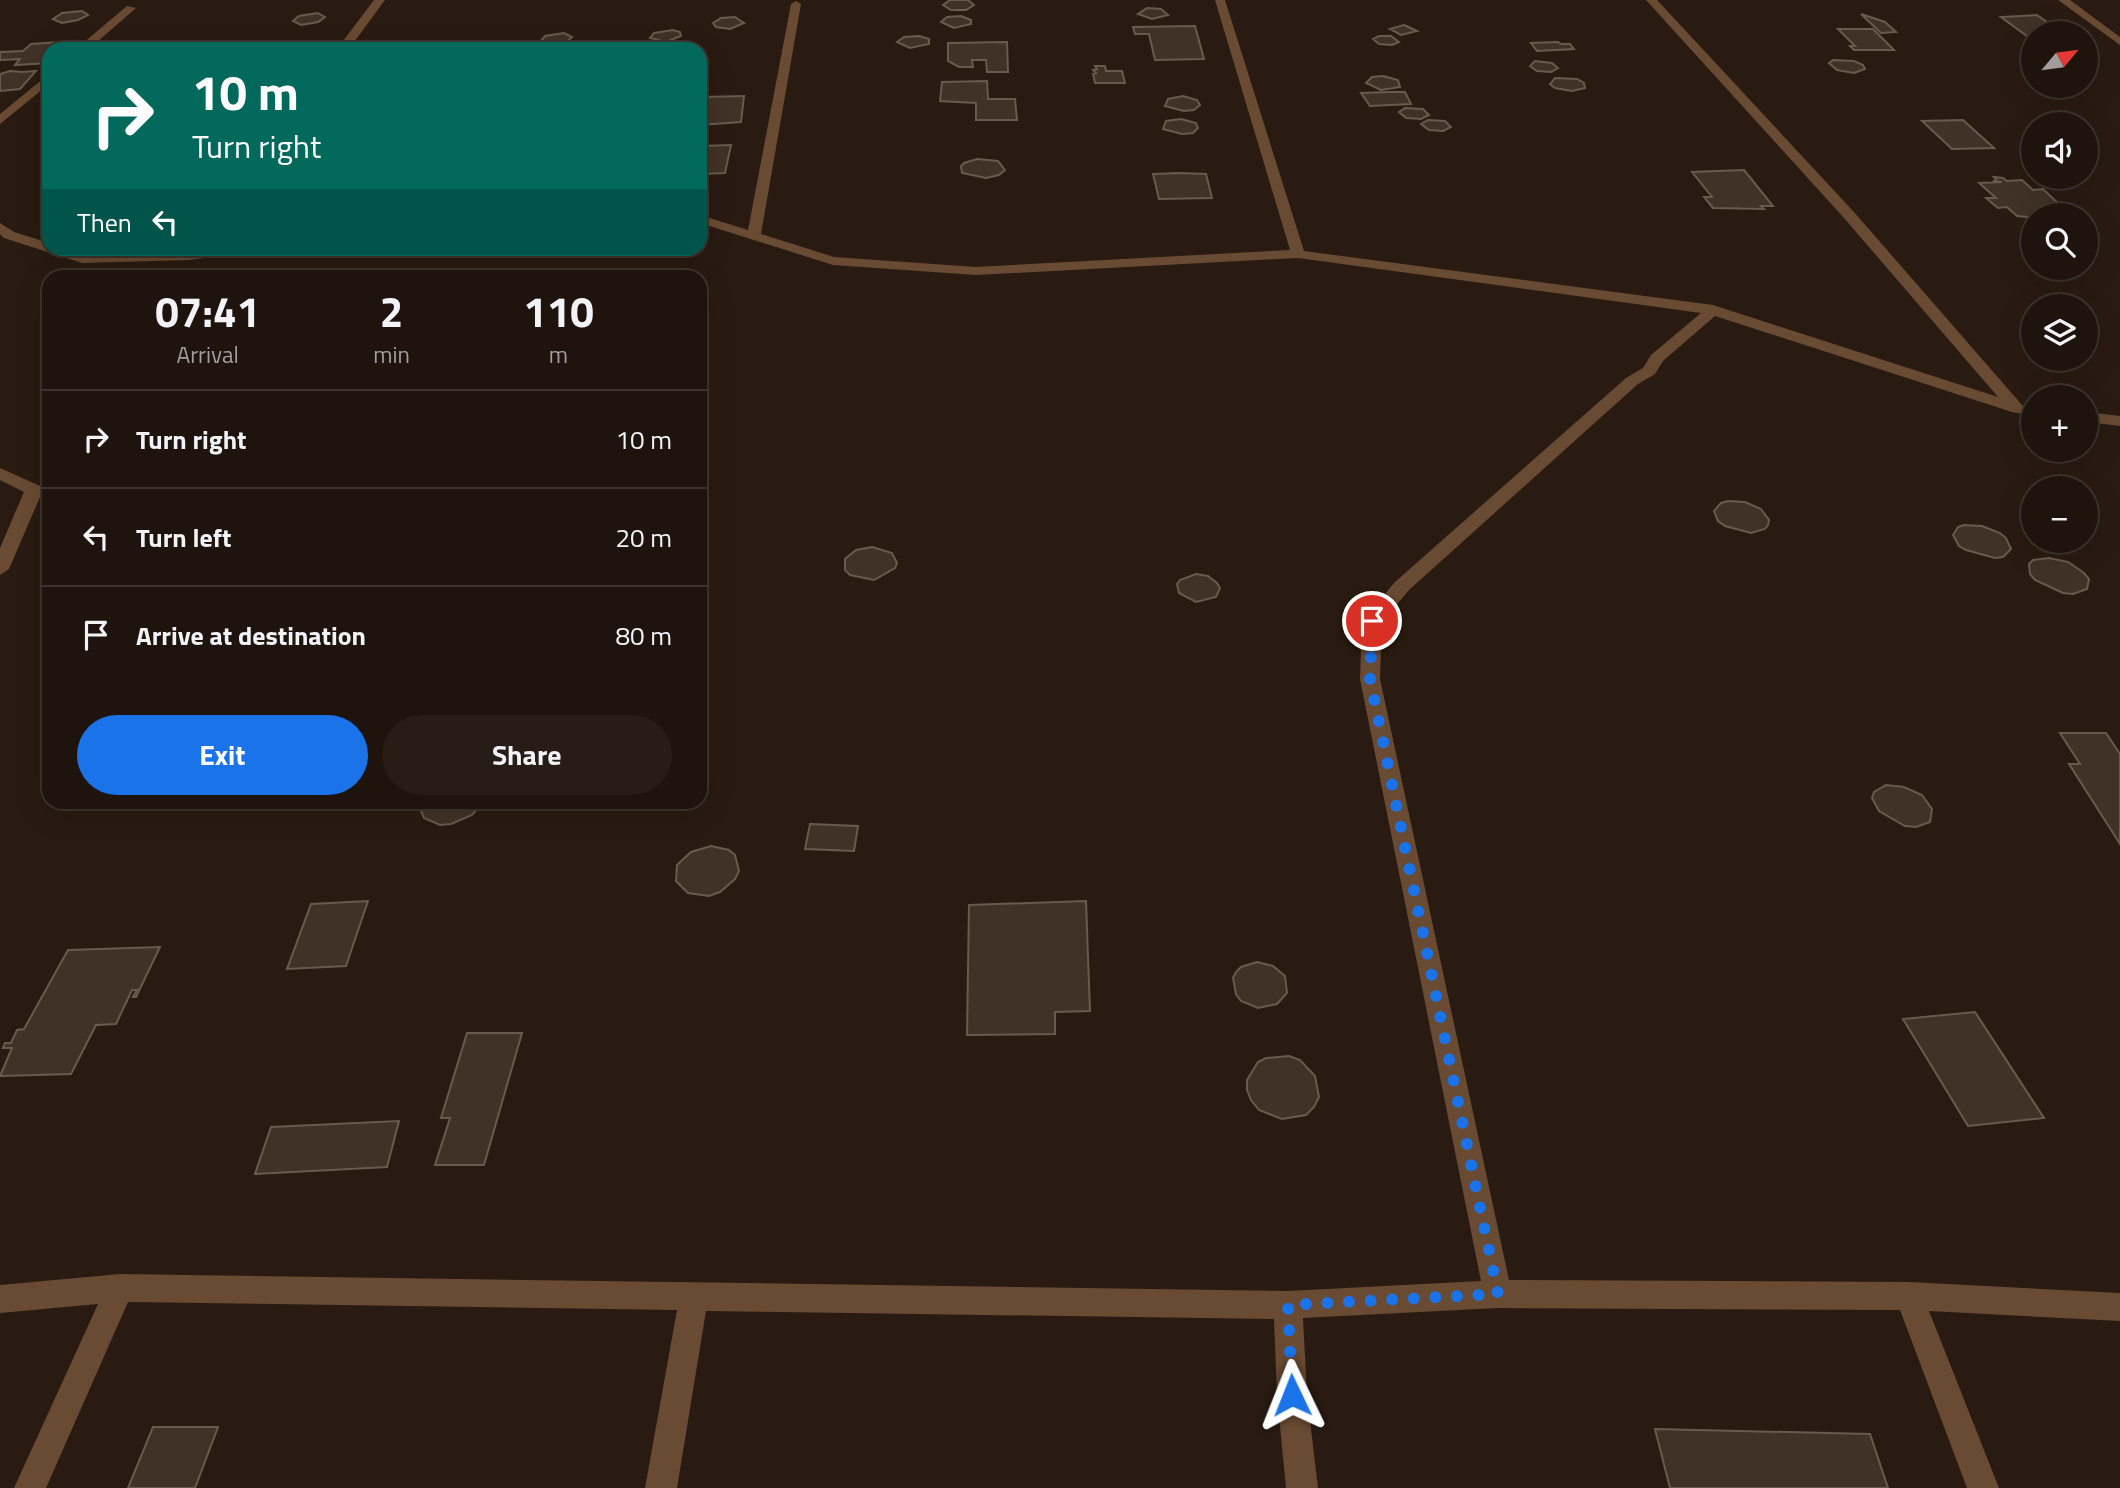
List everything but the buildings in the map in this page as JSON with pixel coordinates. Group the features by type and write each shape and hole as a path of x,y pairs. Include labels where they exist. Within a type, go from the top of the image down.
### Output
{"street":[{"path":"348,42 380,0"},
{"path":"1220,0 1298,254"},
{"path":"1651,0 1849,215 2018,410"},
{"path":"2063,0 2120,42"},
{"path":"754,236 796,4"},
{"path":"90,42 131,8"},
{"path":"0,120 42,84"},
{"path":"707,221 833,261 976,271 1298,254 1713,310 2021,410"},
{"path":"0,228 9,235 42,245"},
{"path":"73,256 82,259 129,256"},
{"path":"1498,1294 1370,679 1372,621 1402,586 1632,381 1649,371 1657,358 1713,310"},
{"path":"2098,418 2120,421"},
{"path":"0,473 34,490 0,569"},
{"path":"30,1488 120,1288"},
{"path":"0,1299 120,1288 1288,1305 1498,1294 1909,1296 2120,1307"},
{"path":"661,1488 694,1296"},
{"path":"1909,1296 1983,1488"},
{"path":"1288,1305 1292,1395 1302,1488"}],"route":[{"path":"1292,1395 1288,1305 1498,1294 1370,679 1372,621"}]}
